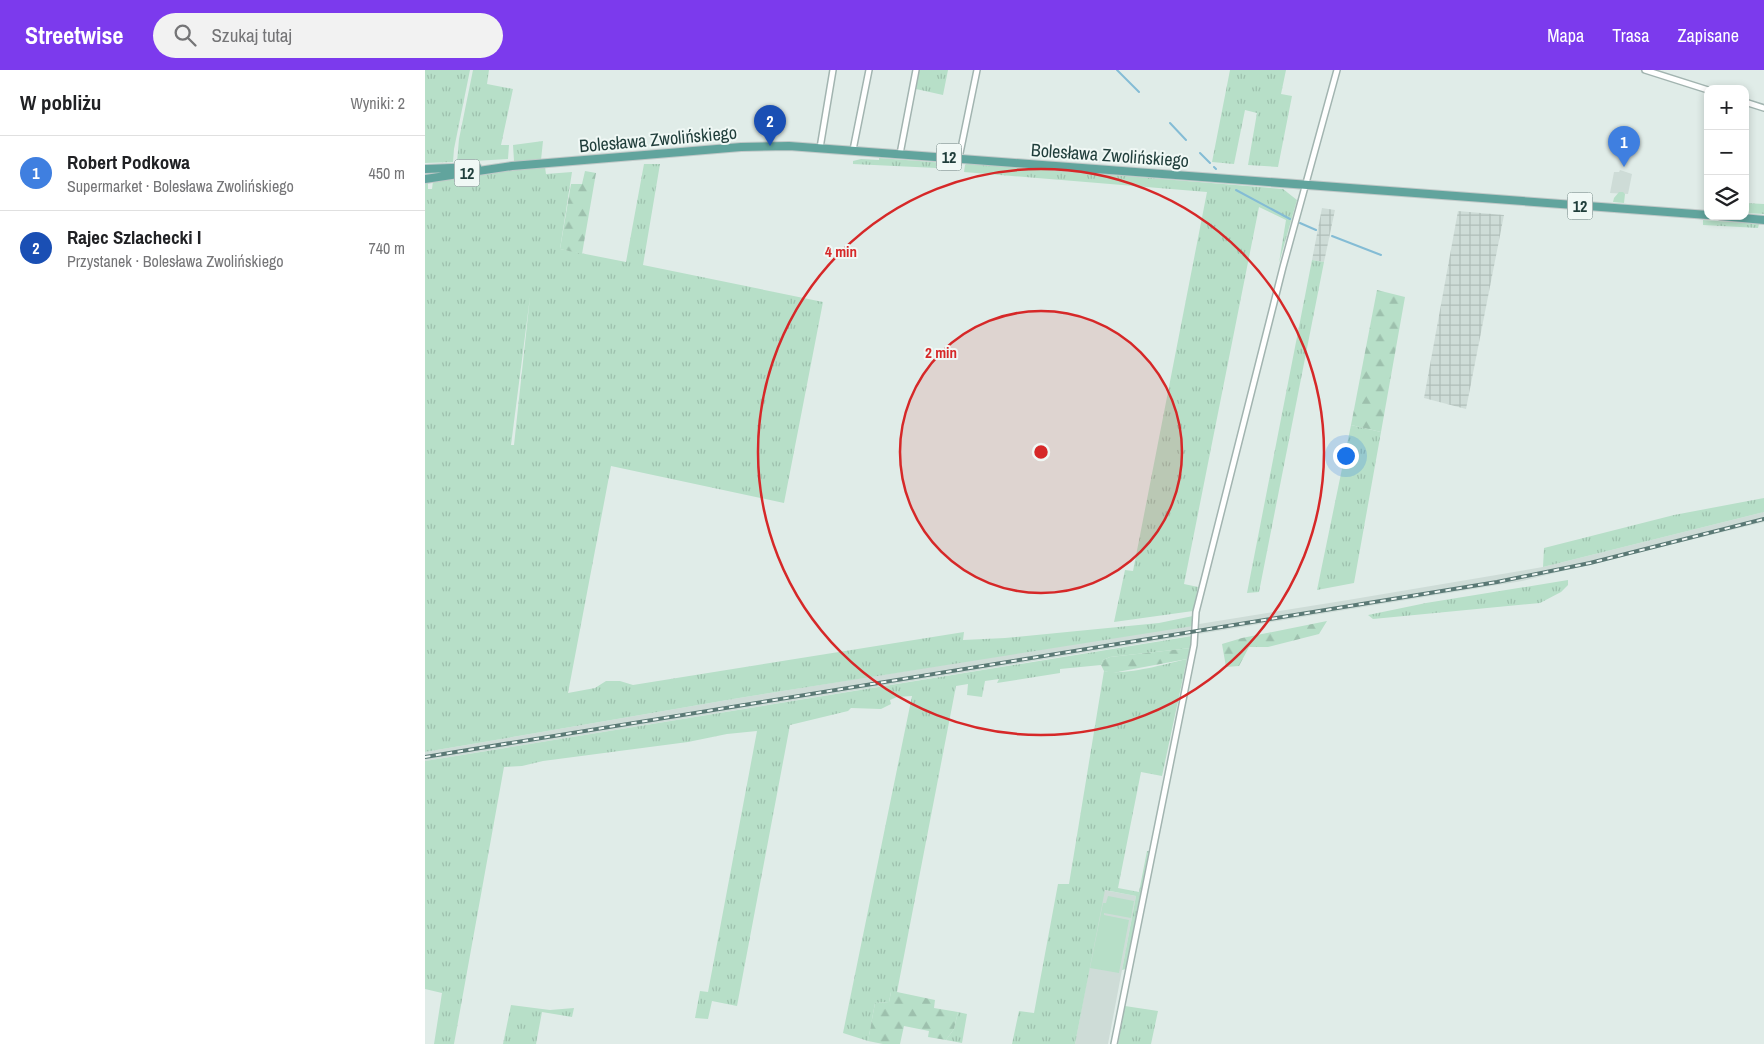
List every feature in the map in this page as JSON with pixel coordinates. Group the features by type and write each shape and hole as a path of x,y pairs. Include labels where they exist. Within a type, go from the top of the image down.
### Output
{"main road":[{"name":"Bolesława Zwolińskiego","path":"425,169 509,166 741,147 776,146 853,150 1704,215"},
{"name":"Bolesława Zwolińskiego","path":"425,178 509,166"},
{"path":"1749,219 1764,220"}],"street":[{"path":"820,148 833,70"},
{"path":"853,150 869,70"},
{"path":"901,154 916,70"},
{"path":"959,158 977,70"},
{"path":"1114,1044 1194,645 1196,612 1283,268 1337,70"},
{"path":"1645,70 1704,89"},
{"path":"1749,103 1764,108"}],"shaded area":[{"path":"1620,170 1632,174 1628,194 1610,193 1614,172 1619,172"},
{"path":"1322,208 1335,210 1324,262 1312,260"},
{"path":"1458,211 1504,215 1466,409 1424,398"},
{"path":"1764,512 1764,522 1522,581 425,761 425,752 739,698 1543,567"},
{"path":"1104,890 1136,896 1108,1044 1075,1044"}],"green space":[{"path":"425,70 470,70 453,162 425,163"},
{"path":"473,70 489,70 487,84 513,89 501,145 509,145 508,159 457,162 459,139"},
{"path":"919,70 948,70 943,95 916,89"},
{"path":"1230,70 1286,70 1281,94 1292,96 1278,167 1248,165 1257,113 1245,110 1234,164 1212,162"},
{"path":"543,141 541,160 514,161 513,145"},
{"path":"879,158 959,164 957,169 853,164 853,161 861,159 879,160"},
{"path":"967,163 1283,189 1297,200 1279,263 1286,220 1259,207 1184,584 1198,587 1193,611 1114,622 1125,570 1133,571 1207,192 964,172"},
{"path":"644,164 660,164 643,265 823,302 784,503 611,466 568,693 595,688 606,681 620,681 633,685 964,632 963,640 1005,638 1159,623 1193,616 1193,626 739,698 425,752 425,181 428,182 428,189 432,189 433,181 474,174 545,167 546,174 572,172 560,249 626,262","holes":["530,297 514,445 511,445"]},
{"path":"585,171 596,173 582,254 560,249 571,184 582,184"},
{"path":"1619,192 1625,194 1624,203 1613,202"},
{"path":"1749,203 1764,204 1764,214 1749,213"},
{"path":"1703,220 1759,224 1758,228 1703,225"},
{"path":"1312,260 1324,262 1259,592 1247,593"},
{"path":"1377,290 1405,297 1381,432 1351,425"},
{"path":"1351,425 1381,432 1354,583 1317,590"},
{"path":"1764,498 1764,512 1543,567 1544,548 1674,515"},
{"path":"1568,580 1568,585 1561,592 1540,603 1373,619 1368,615 1426,603"},
{"path":"1327,621 1319,634 1268,647 1249,647 1239,666 1226,667 1222,644 1242,638"},
{"path":"1192,636 1191,648 1110,657 1103,660 1101,665 1060,669 1060,673 997,683 999,679 985,681 982,697 967,695 968,684 956,686 897,992 891,992 889,1002 875,1003 868,1041 843,1033 912,696 897,697 890,700 891,704 881,709 851,708 848,711 790,725 737,1006 712,1001 708,1019 695,1018 700,991 708,992 757,731 543,761 522,766 504,767 454,1044 434,1044 442,993 425,989 425,761"},
{"path":"1191,648 1187,659 1112,673 1104,671 1101,665 1103,660 1110,657"},
{"path":"1187,659 1162,776 1141,772 1118,888 1139,892 1147,851 1149,851 1126,969 1122,970 1136,896 1105,890 1075,1044 1012,1044 1019,1011 1034,1013 1058,884 1069,884 1104,671 1134,671"},
{"path":"1108,896 1134,901 1131,918 1104,913 1104,915 1129,920 1119,973 1090,968 1103,903 1106,903"},
{"path":"891,992 935,1000 934,1008 958,1012 954,1029 946,1040 928,1037 929,1031 904,1026 900,1044 883,1044 868,1041 875,1003 889,1002"},
{"path":"511,1005 550,1010 574,1008 572,1017 542,1012 536,1044 503,1044"},
{"path":"1125,1006 1158,1011 1151,1044 1118,1044"},
{"path":"958,1012 967,1014 962,1043 946,1040 954,1029"}],"waterway":[{"path":"1117,70 1139,92"},
{"path":"1170,123 1186,140"},
{"path":"1200,153 1210,163"},
{"path":"1236,190 1290,219"},
{"path":"1300,223 1316,230"},
{"path":"1332,236 1381,255"}],"railway":[{"path":"425,757 1497,582 1590,563 1764,519"}],"place":[{"name":"Rajec Szlachecki I","path":"770,146"},
{"name":"Robert Podkowa","path":"1624,167"}]}
